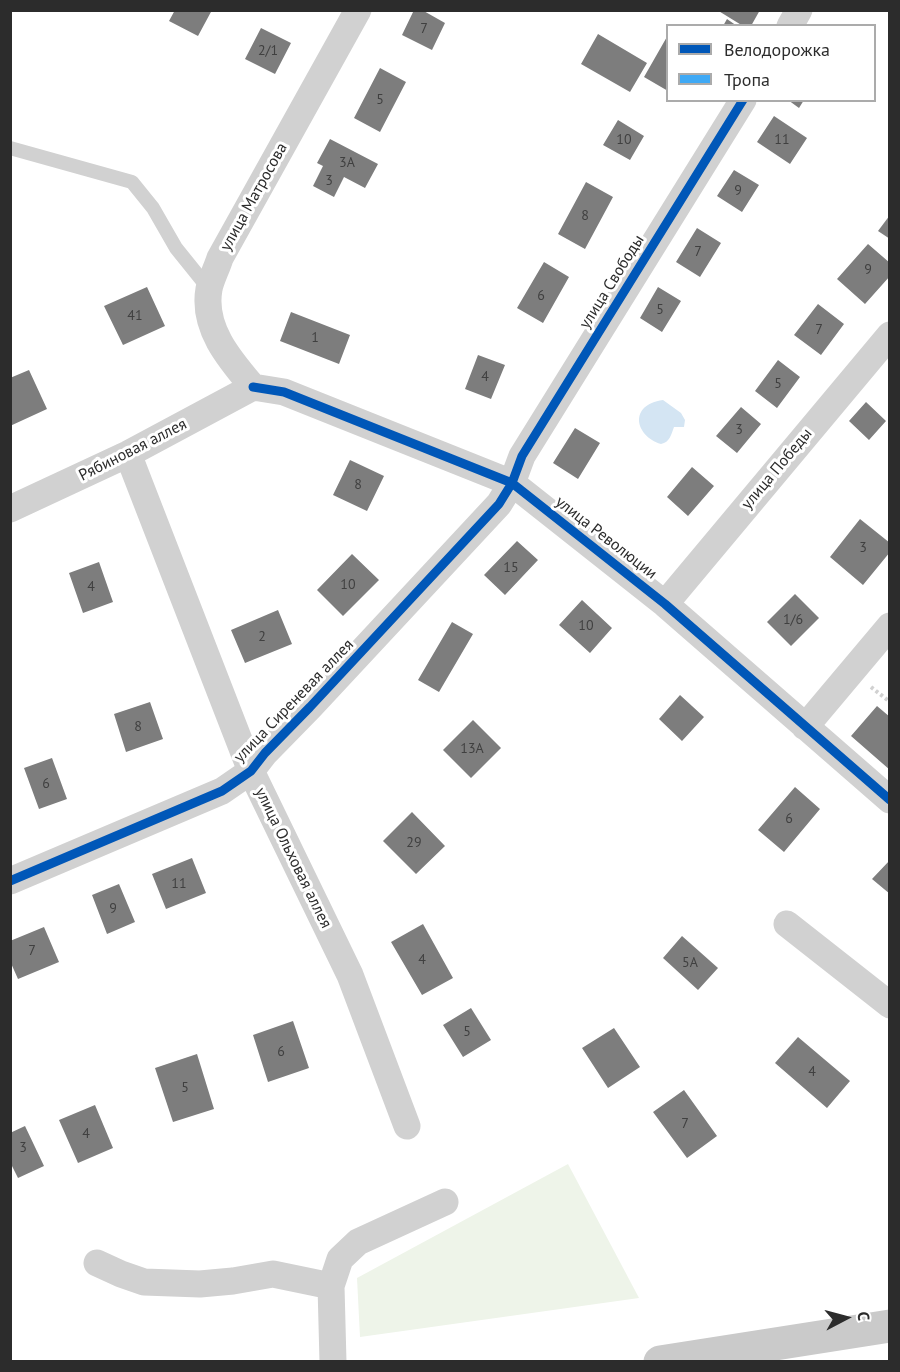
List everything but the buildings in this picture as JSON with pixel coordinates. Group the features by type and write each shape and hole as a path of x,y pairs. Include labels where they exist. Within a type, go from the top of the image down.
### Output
{"main road":[{"path":"660,1362 890,1326"}],"street":[{"name":"улица Матросова","path":"253,387 226,354 217,336 209,315 209,289 220,258 358,10"},
{"path":"791,24 799,10"},
{"name":"улица Свободы","path":"512,483 522,456 742,102"},
{"name":"улица Победы","path":"665,604 890,335"},
{"name":"улица Революции","path":"253,387 284,392 512,483 665,604 890,800"},
{"name":"Рябиновая аллея","path":"10,509 128,454 253,387"},
{"name":"улица Ольховая аллея","path":"128,454 251,771 350,975 407,1126"},
{"name":"улица Сиреневая аллея","path":"10,881 222,791 251,771 264,753 319,699 492,512 512,483"},
{"path":"805,727 890,626"},
{"path":"787,924 890,1005"},
{"path":"333,1362 331,1286 340,1259 358,1242 445,1202"},
{"path":"97,1263 144,1281 200,1284 273,1274 331,1286"}],"lane":[{"path":"10,148 132,182 153,208 176,248 209,289"}],"shaded area":[{"path":"568,1164 639,1298 360,1337 357,1278"}],"water":[{"path":"663,400 681,413 685,420 684,427 674,427 668,440 661,444 645,434 639,421 644,408"}],"cycle path":[{"path":"10,881 222,791 251,771 265,753 499,504 512,483 522,456 742,102"},
{"path":"253,387 284,392 512,483 665,604 890,800"}]}
